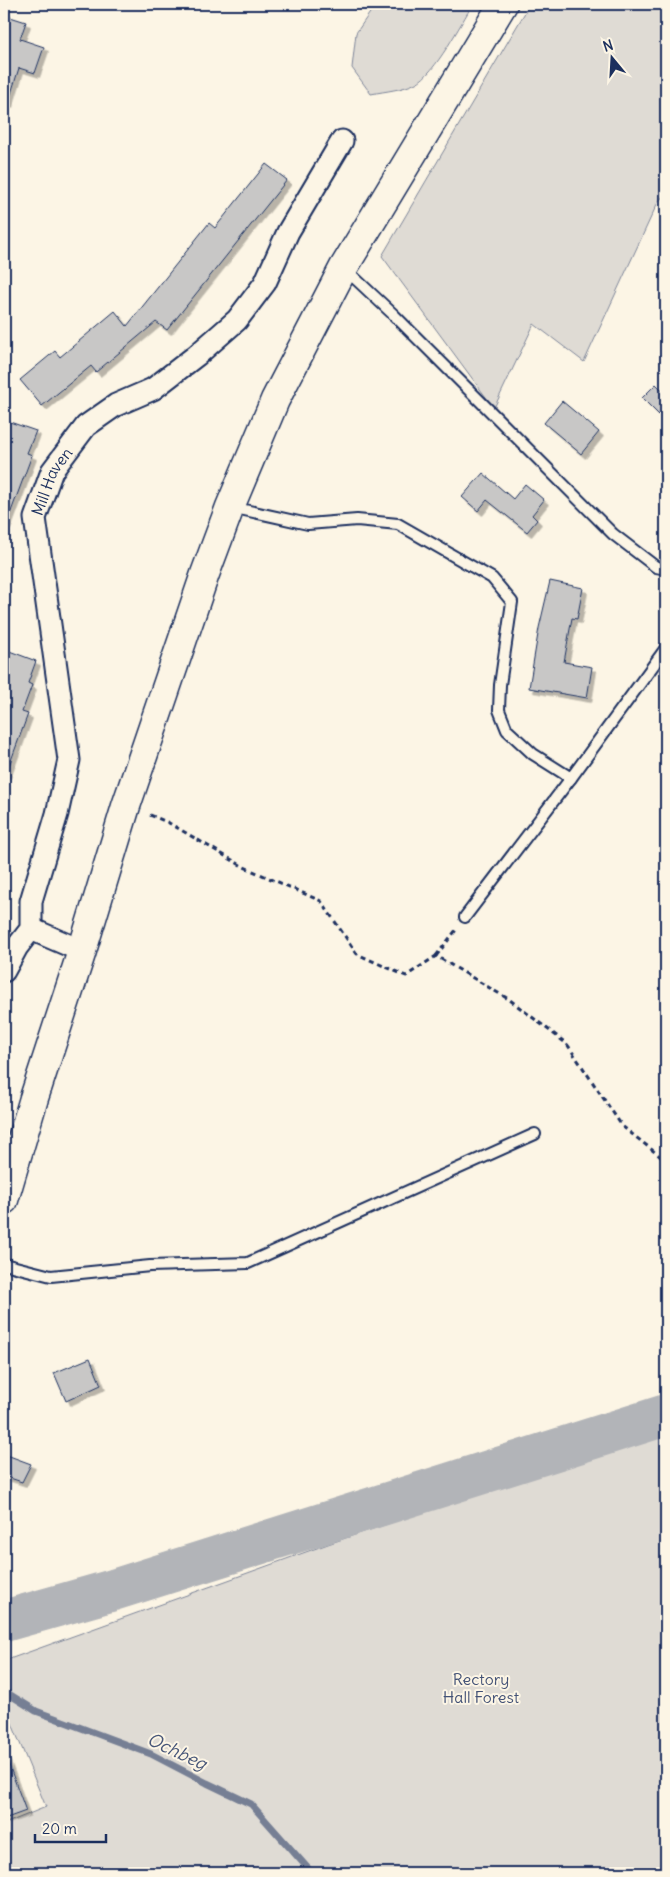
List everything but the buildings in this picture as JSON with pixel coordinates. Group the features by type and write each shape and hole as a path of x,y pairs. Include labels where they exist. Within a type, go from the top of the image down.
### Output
{"main road":[{"path":"4,1200 34,1098 82,951 126,806 230,507 275,400 344,267 503,4"}],"street":[{"name":"Mill Haven","path":"31,929 31,901 57,814 69,760 35,518 52,470 86,426 116,405 153,389 197,355 236,320 265,283 288,232 342,141"},
{"path":"4,971 17,947 31,929 82,951"}],"lane":[{"path":"344,267 613,534 656,567 666,569"},
{"path":"230,507 308,524 357,520 398,524 492,578 512,602 499,710 507,730 532,754 571,778"},
{"path":"466,918 666,648"},
{"path":"4,1264 51,1276 150,1266 248,1263 535,1134"}],"path":[{"path":"126,806 169,823 244,867 321,901 357,954 406,976 436,956 466,918"},
{"path":"436,956 510,1000 567,1044 622,1126 666,1161"}],"green space":[{"path":"376,4 473,4 439,59 423,78 405,87 371,94 352,68 356,33"},
{"path":"530,4 666,4 666,193 658,202 584,362 534,324 494,408 382,256"},
{"name":"Rectory Hall Forest","path":"666,1436 666,1873 4,1873 4,1824 46,1807 4,1704 4,1661 328,1544 620,1446"}],"waterway":[{"path":"4,1621 110,1591 666,1415"},
{"name":"Ochbeg","path":"4,1691 36,1711 151,1754 251,1804 312,1873"}]}
